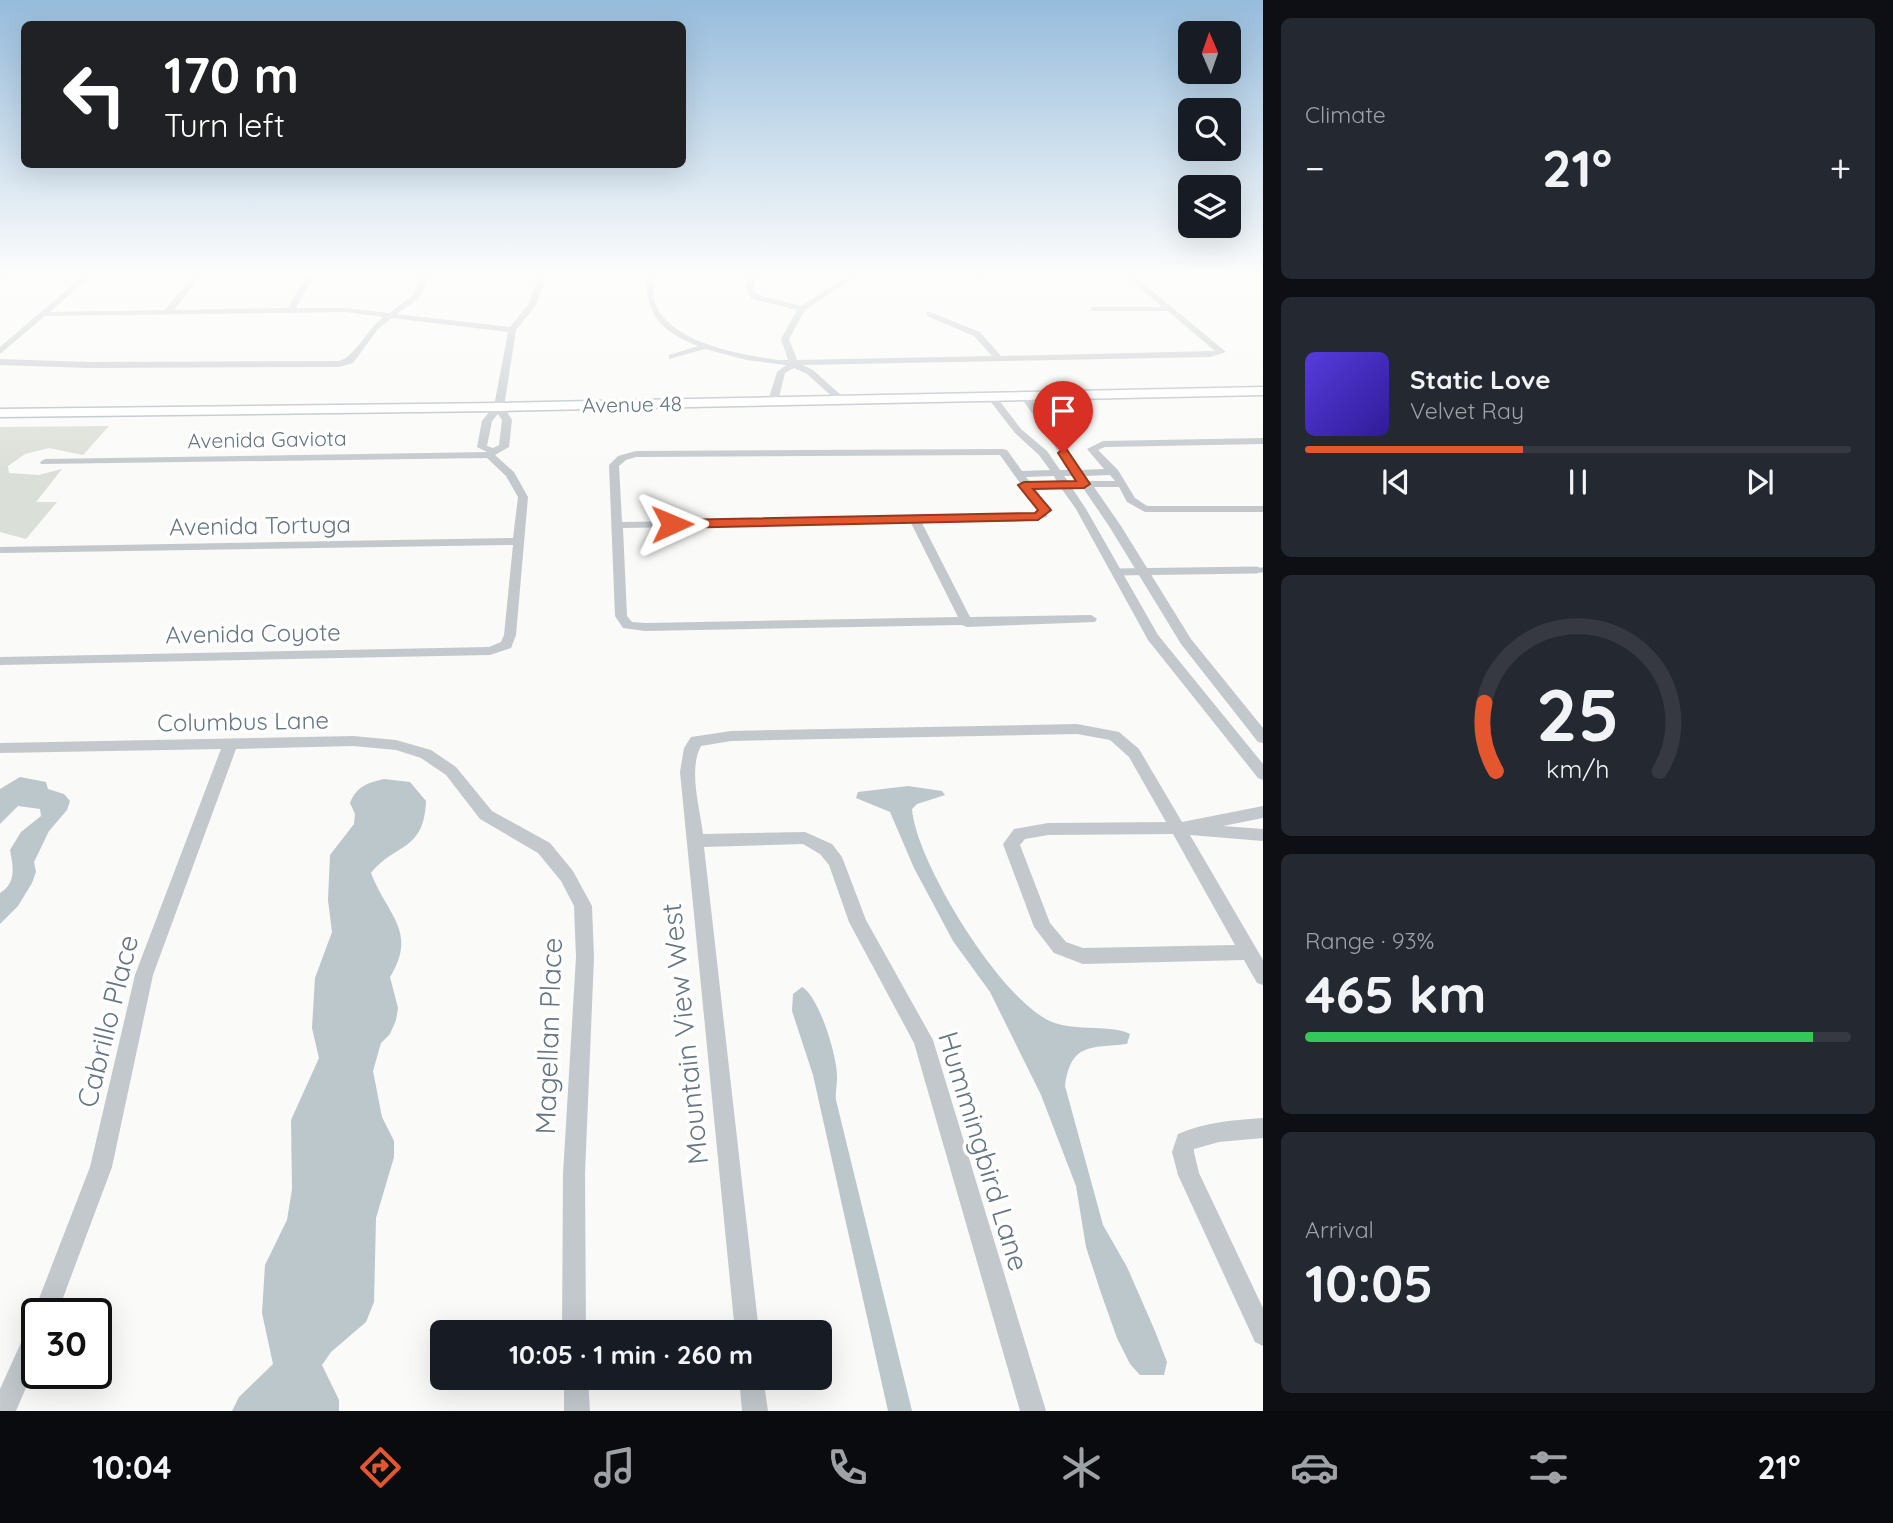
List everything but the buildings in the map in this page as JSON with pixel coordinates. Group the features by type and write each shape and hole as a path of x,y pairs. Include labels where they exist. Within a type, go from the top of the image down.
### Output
{"main road":[{"name":"Avenue 48","path":"0,413 499,407 1263,391"}],"street":[{"path":"0,362 88,365 340,364 350,361 365,341"},
{"path":"511,341 499,407 487,421 482,447 510,474 523,497 520,541"},
{"path":"696,341 730,355 794,364 1222,352 1208,341"},
{"path":"786,341 794,364 810,372 840,399"},
{"path":"983,341 999,358"},
{"path":"672,357 705,346"},
{"path":"773,401 781,372 794,364"},
{"path":"1025,396 1115,526 1186,641 1263,738"},
{"path":"992,397 1018,431 1043,453 1153,637 1263,774"},
{"path":"491,453 504,447 507,420 499,407"},
{"path":"1263,442 1103,444 1094,447 1093,452 1124,484 1130,500 1154,510 1263,509"},
{"path":"618,525 1026,518 1043,515 1043,507 1024,485 1006,454 986,450 636,454 622,457 614,465 621,616 628,625 636,627 1091,619"},
{"name":"Avenida Gaviota","path":"45,462 491,453"},
{"path":"1043,453 1063,453"},
{"path":"1017,474 1114,472"},
{"path":"1024,485 1124,484"},
{"path":"915,518 967,623"},
{"name":"Avenida Tortuga","path":"0,550 520,541"},
{"name":"Avenida Coyote","path":"0,661 490,651 506,645 510,635 520,541"},
{"name":"Mountain View West","path":"746,1320 688,759 696,741 705,737 1096,730 1126,743 1175,828"},
{"name":"Columbus Lane","path":"0,748 353,741 396,746 426,754 451,771 467,795"},
{"name":"Cabrillo Place","path":"51,1298 101,1167 144,975 230,744"},
{"name":"Magellan Place","path":"467,795 486,815 544,848 567,876 583,906 585,957 574,1174 574,1320"},
{"path":"1175,828 1263,812"},
{"path":"1175,828 1263,976"},
{"path":"1248,952 1083,956 1060,948 1043,927 1011,844 1020,833 1030,830 1175,828 1263,835"},
{"name":"Hummingbird Lane","path":"696,841 805,838 827,849 836,862 858,922 923,1040 1034,1411"},
{"path":"1263,1128 1219,1132 1185,1141 1183,1152 1189,1175 1263,1334"},
{"path":"3,1411 21,1370"},
{"path":"576,1390 577,1411"},
{"path":"753,1390 755,1411"}],"lane":[{"path":"1116,572 1263,570"}],"shaded area":[{"path":"109,426 83,455 49,448 25,454 8,466 9,473 39,475 62,469 36,502 57,502 26,539 0,532 0,427"},
{"path":"20,777 46,782 48,789 64,794 70,801 67,810 49,831 34,862 36,872 32,883 18,906 0,924 0,893 9,884 12,874 10,850 21,832 41,816 40,809 18,806 0,824 0,789"},
{"path":"384,779 410,782 426,801 424,818 414,838 371,873 401,935 398,961 390,977 398,1008 396,1020 390,1034 381,1043 373,1071 382,1117 394,1141 394,1157 376,1218 374,1302 366,1322 331,1352 322,1365 339,1400 339,1411 232,1411 239,1397 273,1364 262,1313 265,1265 287,1220 292,1189 291,1120 319,1058 312,1028 315,978 332,932 328,900 330,855 354,824 355,814 350,803 356,793 368,784"},
{"path":"908,786 942,791 945,795 917,804 912,809 917,833 945,894 965,928 1010,988 1032,1009 1052,1022 1130,1034 1127,1044 1093,1048 1077,1055 1068,1072 1065,1086 1103,1225 1127,1267 1155,1331 1167,1362 1164,1375 1140,1375 1130,1364 1117,1338 1086,1247 1076,1186 1041,1095 990,992 953,941 914,868 890,812 856,798 858,792"},
{"path":"802,987 815,1002 831,1043 837,1078 836,1100 912,1411 888,1411 813,1075 792,1011 793,994"}],"route":[{"path":"672,524 1038,516 1043,515 1043,507 1024,485 1084,484 1063,453"}]}
